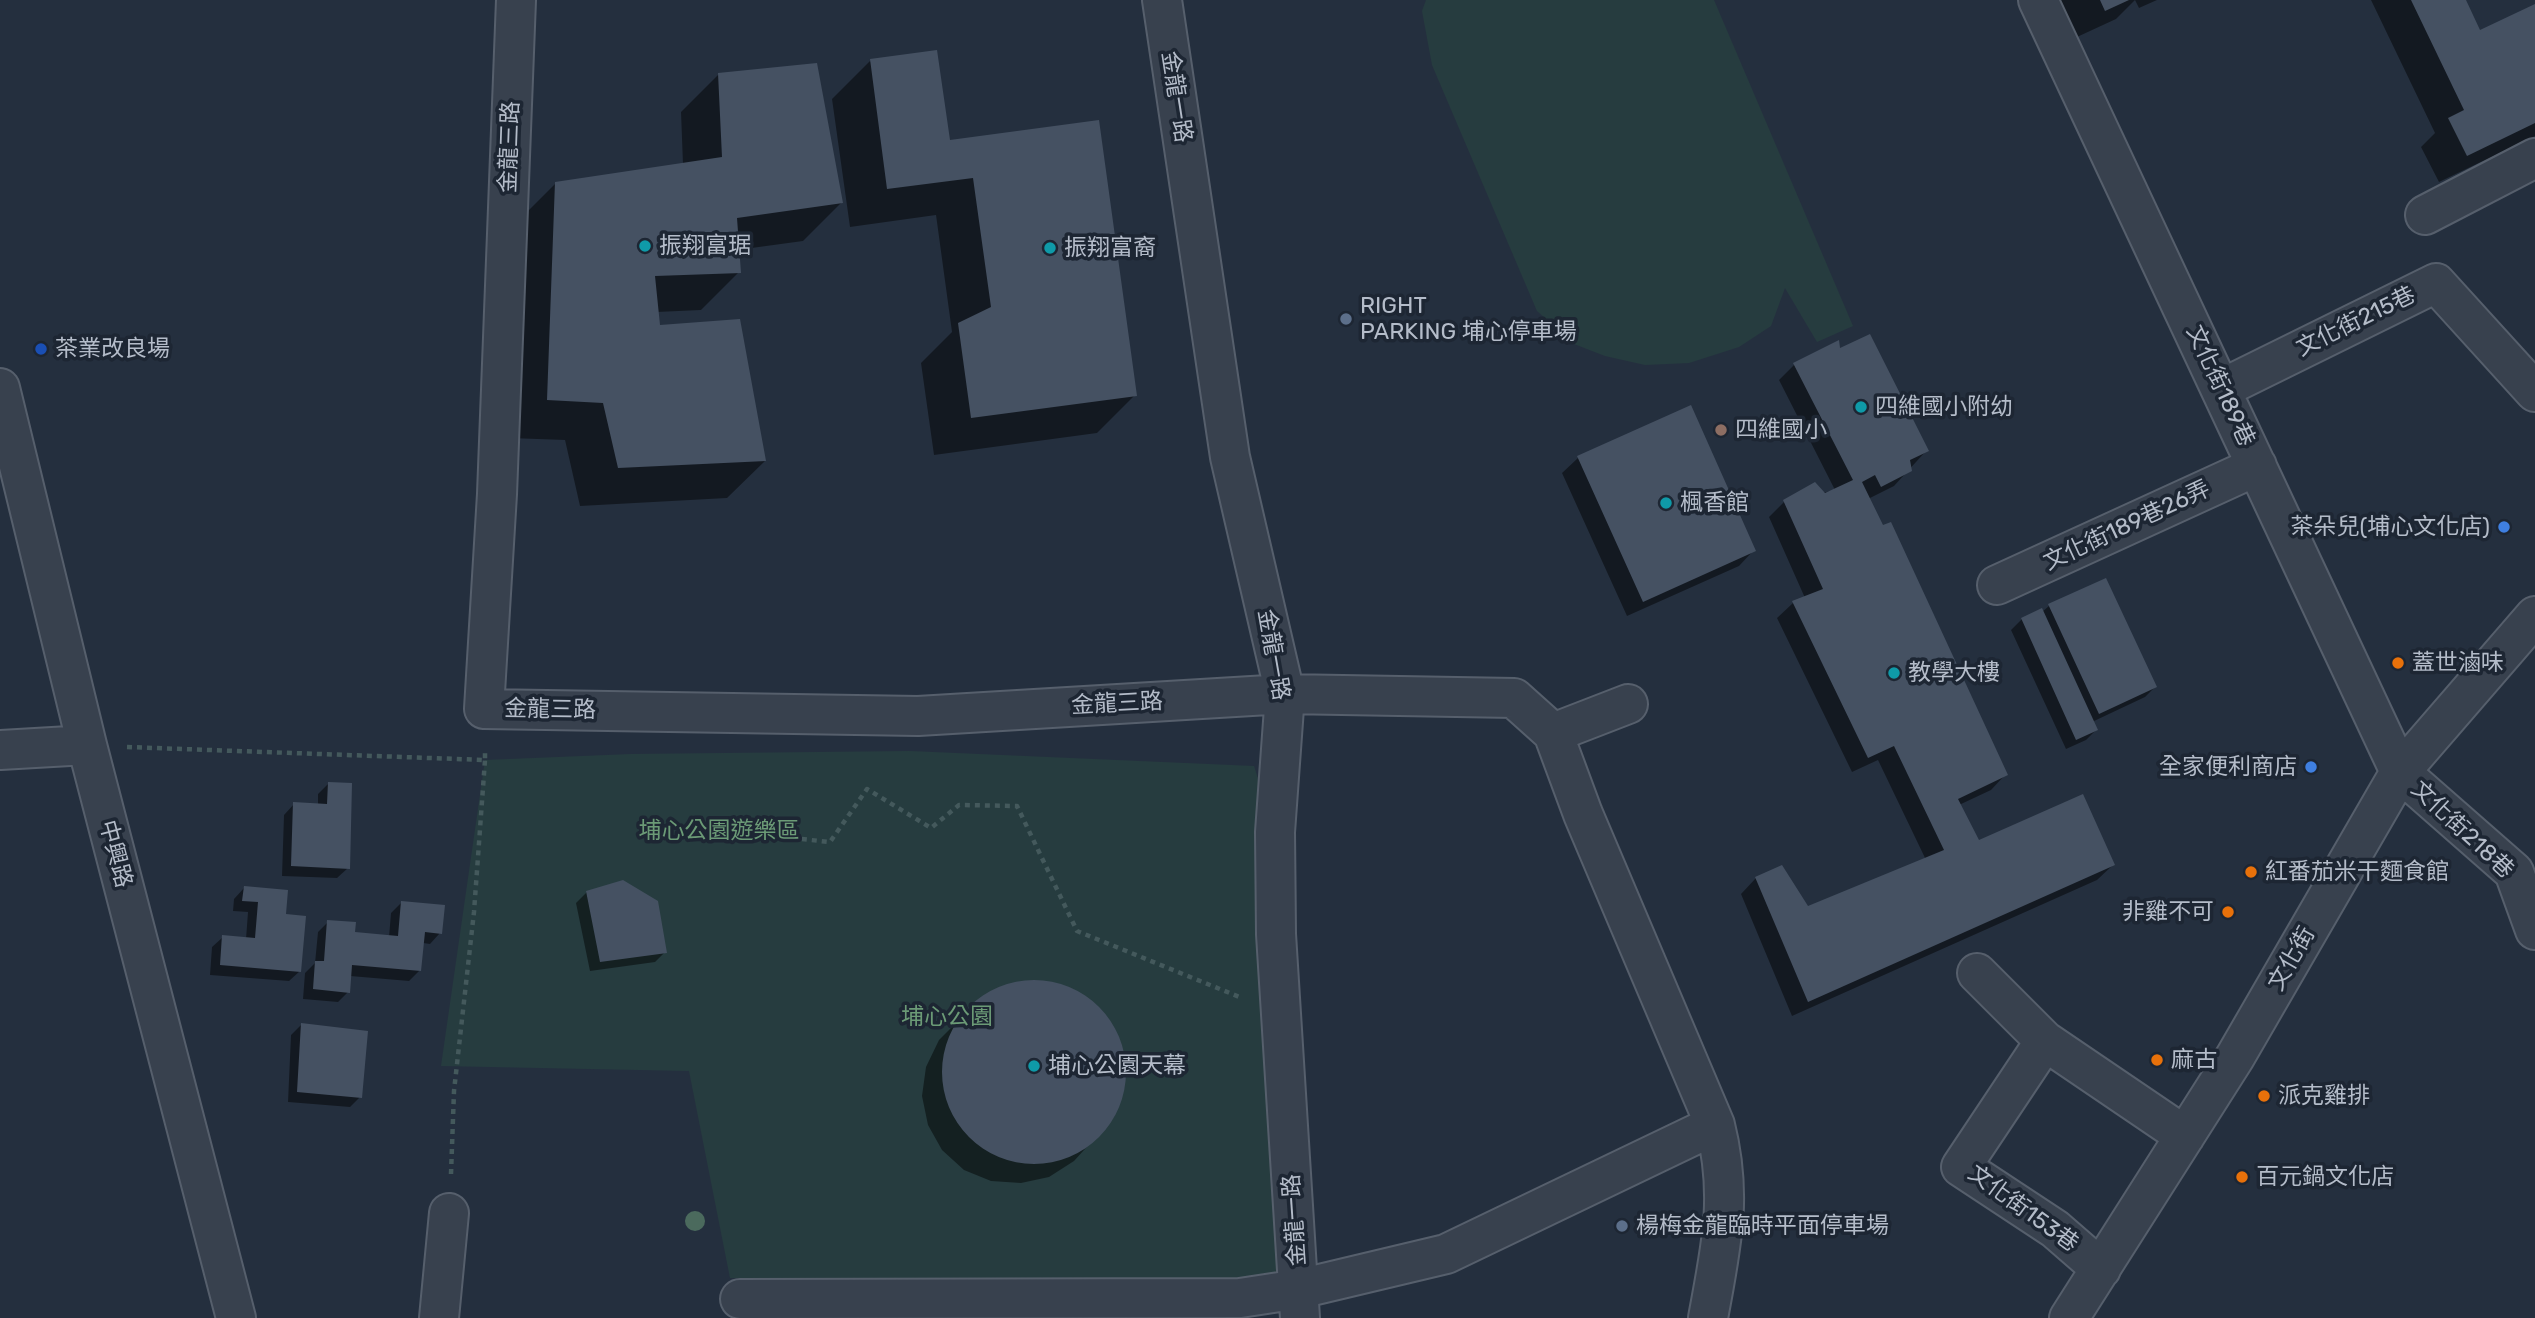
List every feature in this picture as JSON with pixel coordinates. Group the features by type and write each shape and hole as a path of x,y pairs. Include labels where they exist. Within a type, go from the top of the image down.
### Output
{"street":[{"name":"金龍三路","path":"516,0 497,494 484,709 918,716 1285,694 1514,698 1553,733"},
{"name":"金龍一路","path":"1162,0 1230,457 1285,694 1275,832 1282,1014 1299,1303"},
{"name":"文化街189巷","path":"2038,0 2400,772"},
{"path":"2425,215 2535,158"},
{"name":"文化街215巷","path":"2221,389 2436,283 2535,391"},
{"name":"中興路","path":"0,388 86,745 236,1318"},
{"name":"文化街189巷26弄","path":"1997,586 2257,466"},
{"name":"文化街","path":"2069,1318 2235,1057 2400,772 2535,616"},
{"path":"1628,704 1553,733 1583,814 1715,1125 1725,1164 1726,1222 1708,1318"},
{"path":"0,750 86,745"},
{"name":"文化街218巷","path":"2400,772 2514,872 2535,930"},
{"path":"1977,973 2045,1041 2185,1136"},
{"name":"文化街153巷","path":"2045,1041 1961,1167 2055,1229 2101,1269"},
{"path":"740,1299 1240,1298 1299,1303 1446,1254 1715,1125"},
{"path":"439,1318 449,1213"}],"path":[{"path":"449,1213 454,1091 474,912 485,760 484,709"},
{"path":"86,745 485,760"},
{"path":"772,836 830,842 867,789 931,828 960,805 1017,806 1077,931 1282,1014"}],"green space":[{"path":"1426,0 1714,0 1853,326 1817,342 1785,288 1771,326 1739,347 1689,363 1645,365 1605,356 1574,344 1537,311 1432,65 1422,11"},
{"name":"埔心公園","path":"910,751 1254,766 1275,832 1280,1286 730,1278 689,1071 441,1066 485,760 631,754"}],"building":[{"path":"2100,0 2129,0 2105,11"},
{"path":"2411,0 2466,0 2480,30 2535,4 2535,123 2467,156 2448,118 2464,110"},
{"name":"振翔富裔","path":"937,50 950,140 1099,120 1137,396 971,418 958,323 991,307 973,178 887,189 870,59"},
{"name":"振翔富琚","path":"817,63 843,203 737,218 741,273 655,276 660,325 740,319 766,461 618,468 603,403 547,400 555,182 722,157 718,73"},
{"name":"教學大樓","path":"1870,334 1929,451 1910,460 1912,471 1881,487 1875,475 1862,482 1883,525 1891,522 2008,775 1958,799 1979,840 2083,794 2115,865 1808,1002 1755,877 1782,865 1808,906 1944,850 1894,746 1868,758 1792,601 1823,589 1783,500 1815,482 1825,493 1853,480 1793,363 1839,340 1840,348"},
{"name":"楓香館","path":"1691,405 1756,551 1643,602 1577,456"},
{"path":"2106,578 2157,687 2099,714 2048,604"},
{"path":"2042,608 2098,730 2076,740 2021,618"},
{"path":"328,782 352,783 350,869 291,866 293,802 327,804"},
{"path":"623,880 658,901 667,953 600,962 586,891"},
{"path":"244,886 288,890 286,914 306,916 301,972 220,965 222,935 255,938 258,902 242,901"},
{"path":"401,901 445,905 442,934 425,932 421,971 352,965 350,993 313,989 315,961 324,961 327,920 356,922 355,932 398,936"},
{"name":"埔心公園天幕","path":"1034,980 1069,987 1085,995 1099,1007 1111,1021 1119,1037 1126,1072 1119,1107 1111,1123 1099,1137 1085,1149 1069,1157 1034,1164 999,1157 983,1149 969,1137 957,1123 949,1107 942,1072 949,1037 957,1021 969,1007 983,995 999,987"},
{"path":"301,1023 368,1031 362,1098 297,1092"}],"place":[{"name":"振翔富琚","path":"645,246"},
{"name":"振翔富裔","path":"1050,248"},
{"name":"RIGHT PARKING 埔心停車場","path":"1346,319"},
{"name":"茶業改良場","path":"41,349"},
{"name":"四維國小附幼","path":"1861,407"},
{"name":"四維國小","path":"1721,430"},
{"name":"楓香館","path":"1666,503"},
{"name":"茶朵兒(埔心文化店)","path":"2504,527"},
{"name":"蓋世滷味","path":"2398,663"},
{"name":"教學大樓","path":"1894,673"},
{"name":"全家便利商店","path":"2311,767"},
{"name":"紅番茄米干麵食館","path":"2251,872"},
{"name":"非雞不可","path":"2228,912"},
{"name":"麻古","path":"2157,1060"},
{"name":"埔心公園天幕","path":"1034,1066"},
{"name":"派克雞排","path":"2264,1096"},
{"name":"百元鍋文化店","path":"2242,1177"},
{"name":"楊梅金龍臨時平面停車場","path":"1622,1226"}],"park label":[{"name":"埔心公園遊樂區","path":"719,831"}]}
